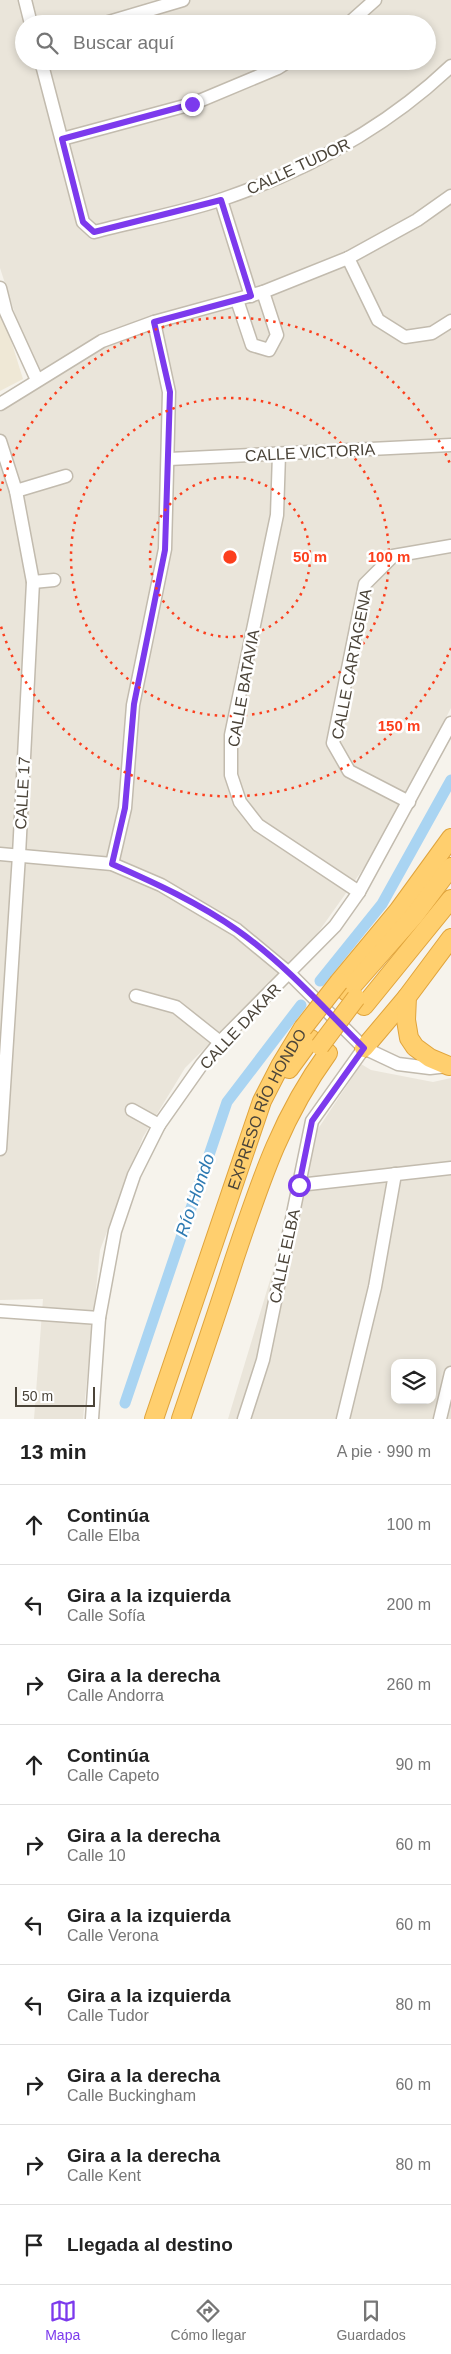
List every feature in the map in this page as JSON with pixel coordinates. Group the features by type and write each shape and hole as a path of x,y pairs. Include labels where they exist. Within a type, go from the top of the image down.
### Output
{"highway":[{"name":"EXPRESO RÍO HONDO","path":"181,1419 258,1188 282,1129 305,1085 315,1041 352,994 398,911 451,838"},
{"path":"352,994 451,867"},
{"path":"352,994 414,930 451,881"},
{"name":"EXPRESO RÍO HONDO","path":"154,1419 254,1123 280,1066 315,1041 352,994 451,899"},
{"path":"364,1048 407,997 451,938"},
{"path":"407,997 406,1020 409,1038 420,1051 450,1066"}],"street":[{"path":"25,0 29,15"},
{"path":"132,15 183,0"},
{"path":"358,15 374,0"},
{"name":"CALLE TUDOR","path":"62,139 83,222 94,232 221,200 285,176 356,140 419,96 451,66"},
{"path":"43,70 62,139 192,104 273,70"},
{"path":"0,404 102,340 154,322 257,294 348,258 417,220 451,196"},
{"path":"221,200 257,294 277,335 268,350 252,346 237,300"},
{"path":"348,258 378,320 405,337 432,333 451,321"},
{"path":"0,288 6,312 37,380"},
{"path":"112,864 125,808 134,704 165,550 170,392 154,322"},
{"name":"CALLE 17","path":"0,441 16,491 33,582 19,855 0,1149"},
{"name":"CALLE VICTORIA","path":"169,460 451,445"},
{"name":"CALLE BATAVIA","path":"279,454 277,515 231,735 231,775 240,802 258,825 359,892"},
{"path":"16,491 66,476"},
{"name":"CALLE CARTAGENA","path":"408,802 349,771 333,743 365,584 393,556 451,546"},
{"path":"33,582 54,580"},
{"name":"CALLE DAKAR","path":"92,1419 99,1318 115,1231 134,1175 159,1125 220,1042 335,926 359,892 451,723"},
{"path":"0,854 112,864 161,885 237,930 289,974 364,1048 398,1064 430,1068 450,1066"},
{"path":"136,996 176,1007 220,1042"},
{"name":"CALLE ELBA","path":"244,1419 263,1360 312,1121 364,1048"},
{"path":"132,1110 159,1125"},
{"path":"299,1185 451,1168"},
{"path":"344,1419 375,1287 395,1174"},
{"path":"0,1312 99,1318"},
{"path":"440,1419 451,1372"}],"shaded area":[{"path":"0,0 451,0 451,708 378,848 312,941 185,1068 143,1137 100,1250 83,1419 34,1419 43,1299 0,1300 0,412 31,393 29,357 0,268"},
{"path":"0,305 23,379 0,391"},
{"path":"361,1064 371,1070 433,1082 451,1078 451,1419 228,1419 314,1135"}],"waterway":[{"name":"Río Hondo","path":"320,981 382,904 451,780"},
{"name":"Río Hondo","path":"125,1403 227,1102 301,1005"}],"route":[{"path":"192,104 62,139 83,222 94,232 221,200 251,296 154,322 170,392 165,550 134,704 125,808 112,864 161,885 237,930 289,974 364,1048 312,1121 299,1185"}]}
